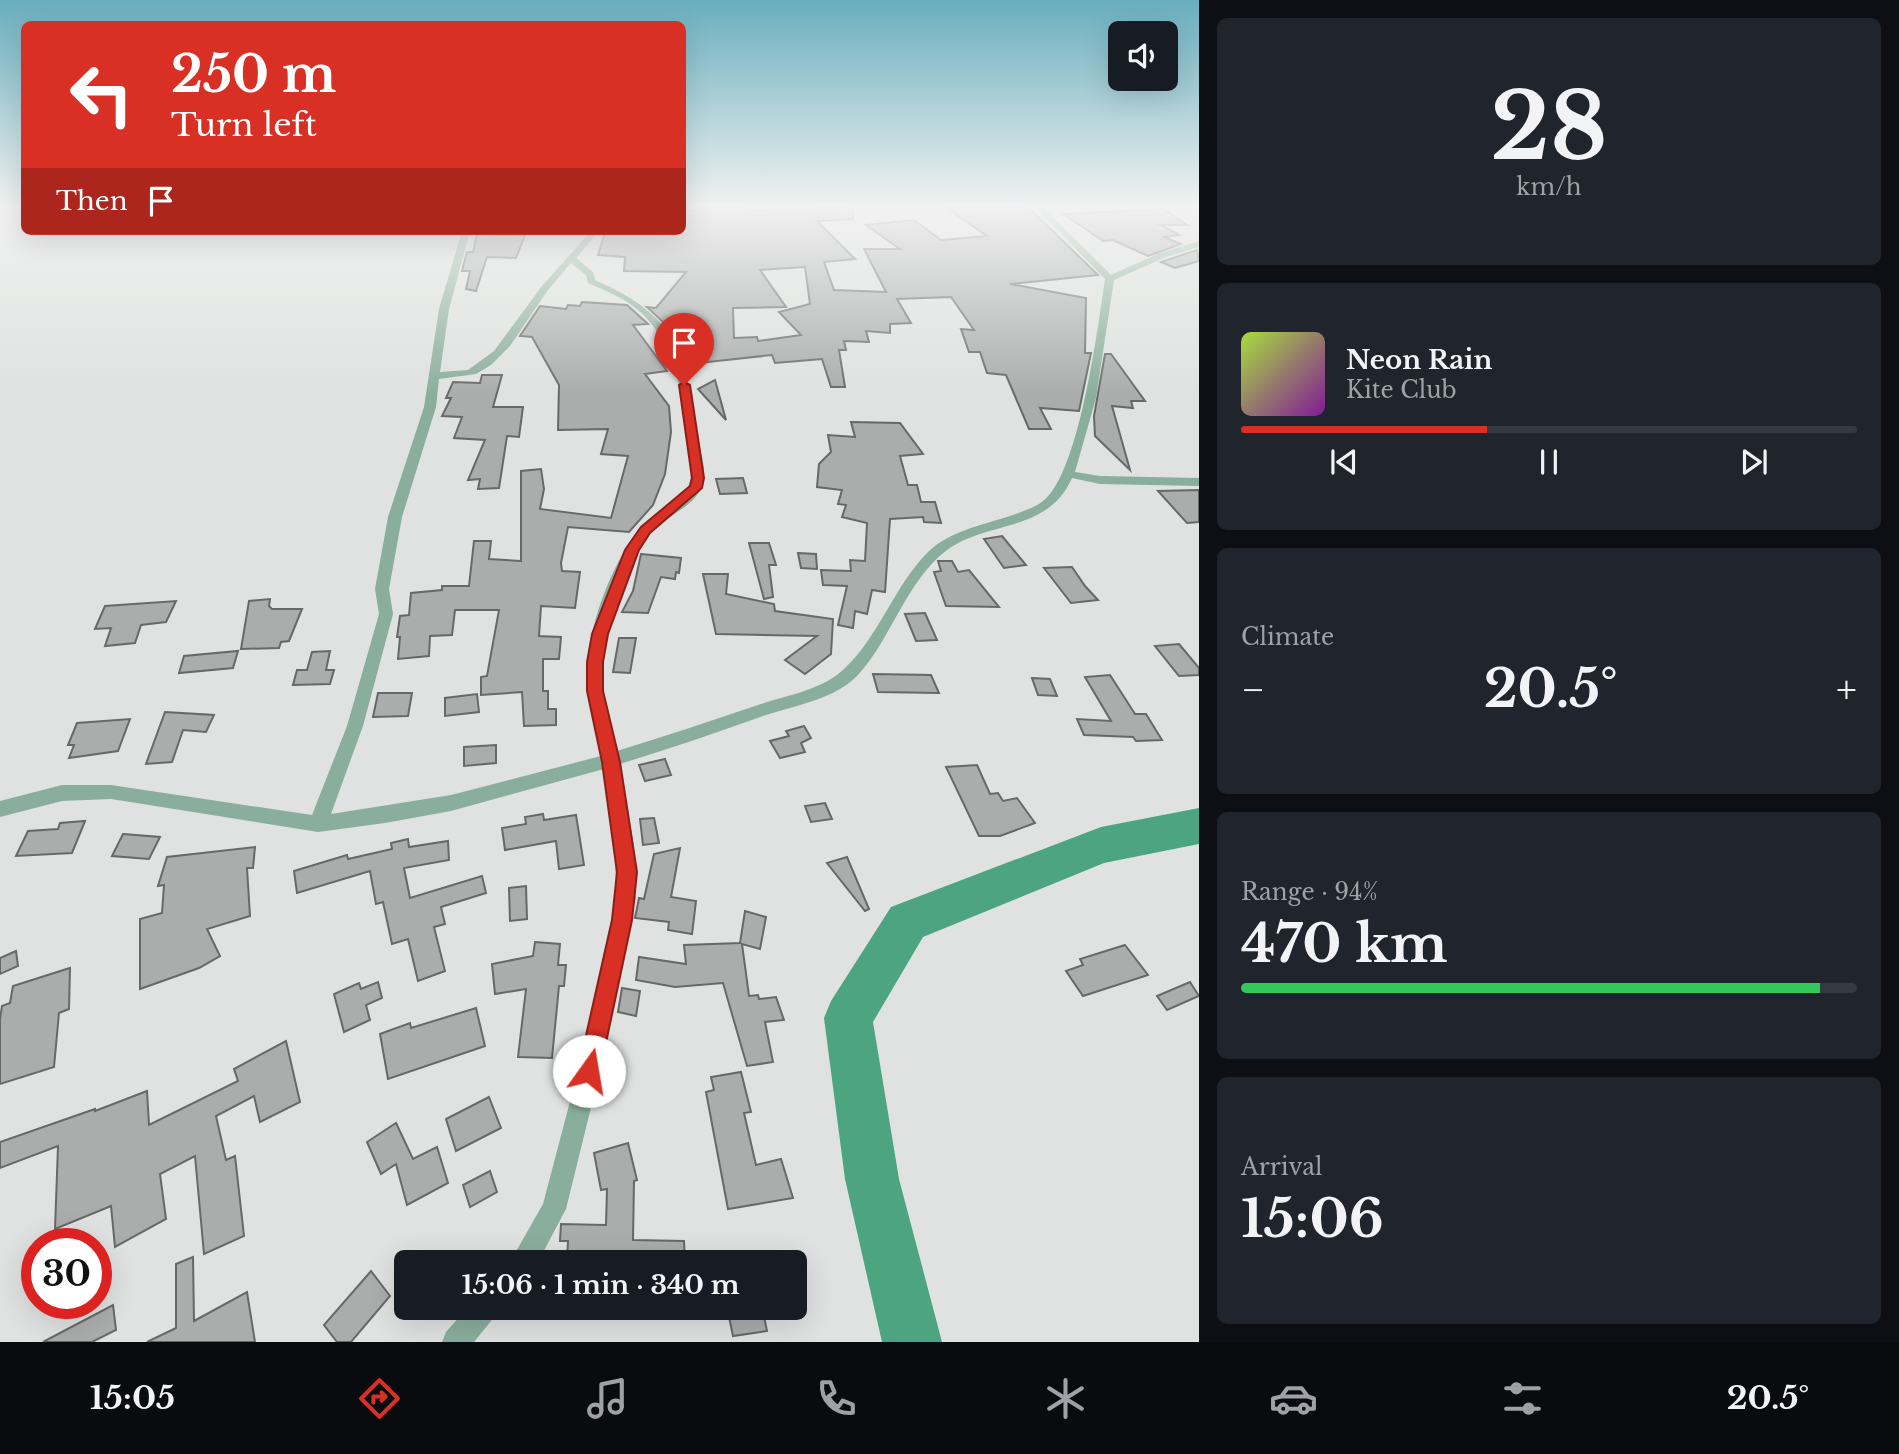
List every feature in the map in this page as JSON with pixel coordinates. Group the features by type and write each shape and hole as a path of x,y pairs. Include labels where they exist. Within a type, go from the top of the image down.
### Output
{"street":[{"path":"318,824 355,726 386,614 382,589 384,566 395,517 430,407 444,309 455,270"},
{"path":"434,376 473,372 486,363 508,343 516,325 561,270"},
{"path":"530,1250 554,1209 589,1071 626,898 627,872 611,762 595,691 595,662 600,634 632,550 652,524 690,496 698,478 676,347 651,315 611,289 591,281 590,274 585,270"},
{"path":"1101,270 1110,279"},
{"path":"1110,279 1131,270"},
{"path":"0,809 62,793 111,792 318,824 379,818 458,803 611,762 834,686 854,672 891,612 934,555 956,539 1024,517 1050,502 1068,474 1089,412 1110,279"},
{"path":"1068,474 1100,480 1199,482"},
{"path":"456,1342 475,1320"}],"building":[{"path":"483,270 476,291 466,289 470,271 462,271"},
{"path":"760,270 786,307 733,308 734,338 757,337 758,341 801,335 779,312 810,304 805,270 827,270 834,290 886,292 875,270 1092,270 1098,275 1010,284 1086,298 1085,353 1091,353 1079,411 1040,408 1051,429 1029,429 1006,375 987,373 980,352 969,352 961,329 974,330 951,297 897,299 911,323 890,324 890,333 866,331 869,342 844,341 846,350 839,350 845,387 831,387 822,359 775,363 772,355 690,364 672,321 663,322 647,307 656,308 686,272 624,271 766,270"},
{"path":"582,302 627,305 648,324 633,325 667,371 645,374 669,406 671,432 665,474 653,505 629,532 568,527 561,563 562,571 580,572 575,608 541,606 539,636 561,637 559,659 543,659 543,691 548,691 548,709 556,709 556,725 524,726 522,692 481,695 481,677 487,676 499,610 455,610 452,635 430,636 429,656 398,659 400,637 397,637 400,616 409,615 411,593 442,590 442,586 469,586 474,541 491,541 489,559 521,561 521,471 541,469 544,489 540,509 611,518 628,456 601,454 608,429 558,430 559,385 532,337 520,336 540,306 566,309 568,305 580,306"},
{"path":"1105,354 1111,354 1145,401 1131,401 1133,408 1112,406 1130,470 1095,436 1094,416"},
{"path":"482,375 502,375 493,407 523,407 519,437 507,436 499,488 478,489 480,479 468,480 485,440 454,438 462,417 442,416 451,398 446,398 453,382 480,383"},
{"path":"715,380 726,420 698,389"},
{"path":"851,422 900,423 923,454 900,456 908,485 917,485 921,502 935,502 941,523 924,522 923,517 890,519 885,592 872,590 867,614 855,611 853,628 838,625 847,586 823,585 821,570 851,571 850,560 865,561 867,523 842,517 846,505 838,504 842,490 817,487 819,464 831,452 828,435 855,437"},
{"path":"743,478 747,493 720,494 716,479"},
{"path":"1199,490 1199,522 1187,523 1158,491"},
{"path":"1002,536 1026,565 1004,568 984,539"},
{"path":"749,543 769,543 776,565 769,565 773,597 764,599"},
{"path":"798,553 816,554 817,569 801,568"},
{"path":"641,554 681,558 679,573 676,572 675,579 661,577 648,613 622,612 633,591"},
{"path":"938,561 952,561 958,572 969,570 999,607 946,606 934,572 941,571"},
{"path":"1072,567 1098,600 1071,603 1044,568"},
{"path":"703,574 728,574 726,594 774,604 775,611 833,619 831,654 805,674 785,660 817,636 716,634"},
{"path":"270,599 269,606 272,609 302,609 289,641 281,642 279,648 241,649 249,601"},
{"path":"176,601 166,622 141,625 135,643 105,646 111,628 95,629 105,606"},
{"path":"925,613 937,640 916,641 905,614"},
{"path":"619,638 636,638 630,673 613,672"},
{"path":"1179,644 1199,668 1199,675 1179,676 1155,646"},
{"path":"238,651 233,668 179,673 184,656"},
{"path":"330,651 326,670 334,670 330,684 293,685 297,670 307,670 312,652"},
{"path":"873,674 931,675 939,693 878,692"},
{"path":"1110,675 1135,714 1146,714 1162,740 1136,741 1133,737 1084,735 1077,719 1111,721 1085,677"},
{"path":"1032,678 1050,679 1057,696 1038,695"},
{"path":"378,693 412,693 408,716 373,717"},
{"path":"477,694 479,712 445,716 445,698"},
{"path":"165,712 214,715 206,732 183,730 172,762 146,764"},
{"path":"130,719 118,751 69,758 74,745 68,745 77,723"},
{"path":"804,726 811,738 801,743 805,752 780,758 770,741 789,736 786,731"},
{"path":"496,745 496,763 464,766 464,747"},
{"path":"665,759 671,775 645,781 639,765"},
{"path":"977,765 990,794 998,793 1003,801 1017,798 1035,823 1000,836 979,836 946,767"},
{"path":"825,803 832,819 811,822 805,806"},
{"path":"543,814 544,820 576,815 584,865 559,869 556,841 505,850 502,828 526,824 525,817"},
{"path":"654,818 659,843 643,845 640,819"},
{"path":"85,821 72,853 16,856 28,831 58,829 60,823"},
{"path":"123,834 160,837 149,859 112,856"},
{"path":"408,839 409,847 448,841 449,860 404,868 410,898 482,876 486,893 441,907 445,924 434,927 445,971 418,981 408,939 392,944 383,902 376,904 370,871 297,893 294,871 347,855 348,859 392,849 391,843"},
{"path":"255,847 253,868 247,868 250,916 207,929 220,956 199,968 140,989 140,919 162,913 164,885 158,886 167,857"},
{"path":"680,848 671,897 696,901 692,934 668,930 669,922 635,918 639,898 644,899 654,854"},
{"path":"847,857 869,909 865,911 827,863"},
{"path":"526,886 527,919 510,921 509,888"},
{"path":"745,911 766,917 760,949 742,944 749,996 758,995 759,999 776,997 784,1020 765,1022 773,1062 747,1066 723,983 675,987 636,980 639,957 686,964 684,945 740,943"},
{"path":"535,942 560,944 558,965 566,965 564,986 559,986 552,1058 518,1057 526,989 495,994 492,964 533,956"},
{"path":"1125,945 1148,975 1083,996 1066,971 1083,965 1080,959"},
{"path":"16,951 18,966 0,974 0,958"},
{"path":"70,968 69,1009 59,1013 54,1067 0,1084 0,1019 2,1006 10,1003 13,986"},
{"path":"378,982 382,998 366,1005 370,1020 344,1032 334,994 359,983 361,989"},
{"path":"1190,982 1199,996 1167,1010 1157,996"},
{"path":"622,988 640,991 636,1016 618,1012"},
{"path":"476,1008 485,1046 388,1079 380,1034 410,1023 411,1028"},
{"path":"286,1041 300,1102 260,1122 254,1096 216,1116 226,1160 235,1156 244,1236 204,1254 195,1156 160,1174 166,1219 115,1247 111,1206 55,1228 58,1146 0,1168 0,1142 147,1091 149,1125 238,1081 234,1069"},
{"path":"741,1072 751,1112 744,1113 756,1165 781,1159 793,1198 728,1209 706,1092 714,1090 711,1077"},
{"path":"489,1097 501,1128 456,1151 446,1119"},
{"path":"396,1123 413,1159 437,1147 448,1183 407,1205 396,1164 381,1174 367,1142"},
{"path":"628,1143 637,1180 634,1181 633,1240 684,1241 684,1250 568,1250 568,1241 560,1241 561,1224 606,1225 607,1189 601,1190 594,1153"},
{"path":"490,1171 497,1192 470,1207 463,1185"},
{"path":"193,1257 194,1321 247,1292 255,1342 147,1342 176,1328 176,1264"},
{"path":"371,1271 390,1296 351,1342 337,1342 324,1325"},
{"path":"112,1306 116,1330 92,1342 43,1342 87,1319 112,1319"},
{"path":"730,1320 765,1320 767,1331 733,1336"}],"waterway":[{"path":"912,1342 872,1179 848,1018 907,922 1101,845 1199,826"}],"route":[{"path":"589,1071 622,920 627,872 611,762 595,691 595,662 600,634 632,550 645,530 690,496 696,488 698,478 684,385"}]}
